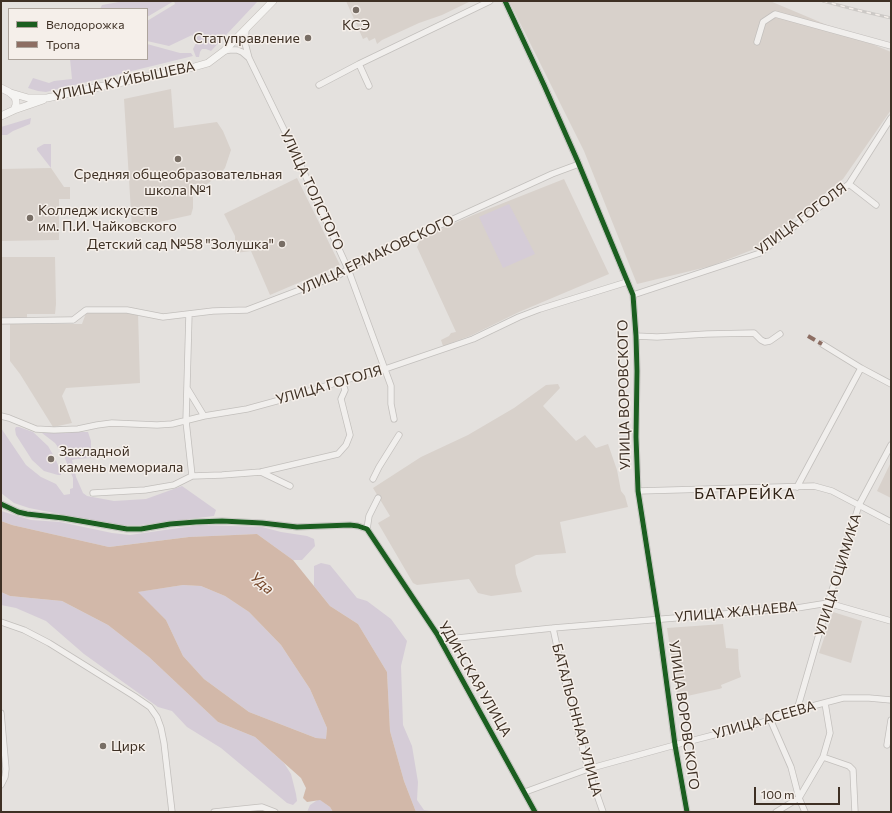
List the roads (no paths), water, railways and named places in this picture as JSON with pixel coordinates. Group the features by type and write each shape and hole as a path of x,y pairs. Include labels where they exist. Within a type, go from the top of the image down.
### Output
{"main road":[{"name":"УЛИЦА КУЙБЫШЕВА","path":"1,116 47,98 208,63 224,51 273,1"},
{"name":"УЛИЦА КУЙБЫШЕВА","path":"1,88 11,93 28,98 47,98"},
{"path":"11,93 16,101 14,110"}],"street":[{"path":"318,85 490,1"},
{"name":"УЛИЦА ВОРОВСКОГО","path":"505,1 579,164 633,295 637,371 636,437 638,491 686,812"},
{"path":"757,42 763,22 775,14 891,46"},
{"name":"УЛИЦА ТОЛСТОГО","path":"246,28 245,43 249,58 292,144 348,268 386,369 391,386 391,404 394,419"},
{"path":"224,51 237,50 249,58"},
{"path":"359,64 369,86"},
{"name":"УЛИЦА ГОГОЛЯ","path":"633,295 760,253 849,184 891,118"},
{"name":"УЛИЦА ЕРМАКОВСКОГО","path":"1,321 72,320 83,311 88,310 130,310 163,317 213,311 247,310 339,275 357,263 552,174 579,164"},
{"path":"849,184 876,205"},
{"name":"УЛИЦА ГОГОЛЯ","path":"1,416 21,422 36,429 54,430 78,429 112,424 172,424 204,416 247,409 386,369 473,339 519,317 540,309 627,282"},
{"path":"189,314 186,421 192,476"},
{"path":"636,336 657,337 754,333 765,342 770,341 780,334"},
{"path":"822,344 861,368 891,384"},
{"path":"797,487 861,368"},
{"path":"93,493 145,490 174,485 192,476 261,472 338,454 346,445 350,435 341,399 345,390 342,381"},
{"path":"187,388 204,416"},
{"path":"373,479 378,467 399,434"},
{"name":"УЛИЦА ОЦИМИКА","path":"797,710 828,603 859,505 891,445"},
{"path":"261,472 290,486"},
{"path":"638,491 814,486 832,491 891,522"},
{"path":"1,504 18,512 27,514 63,518 127,529 141,529 170,524 222,521 297,527 350,525 366,529 369,516 378,498"},
{"name":"УДИНСКАЯ УЛИЦА","path":"366,529 437,634 535,812"},
{"name":"УЛИЦА ЖАНАЕВА","path":"437,634 448,639 553,628 797,608 828,603 891,621"},
{"path":"1,622 24,630 49,643 134,696 150,708 157,717 161,728 172,812"},
{"name":"БАТАЛЬОННАЯ УЛИЦА","path":"553,628 588,769 603,812"},
{"name":"УЛИЦА АСЕЕВА","path":"525,792 588,769 770,720 797,710 843,698 891,700"},
{"path":"776,812 800,798 823,757 830,733 825,703"},
{"path":"1,713 6,769 5,777 1,785"},
{"path":"770,720 791,767 805,812"},
{"path":"887,745 891,720"},
{"path":"823,757 849,766 853,770 855,812"},
{"path":"214,812 262,807 275,812"}],"water":[{"name":"Уда","path":"1,521 12,525 109,547 189,537 257,534 293,560 330,606 358,624 387,672 390,731 404,781 416,812 333,812 330,807 320,800 307,802 303,798 306,788 301,778 255,737 218,722 149,657 108,625 62,601 10,596 1,592","holes":["183,585 201,586 225,596 249,612 281,645 310,689 327,728 326,739 316,738 249,712 204,679 183,656 166,620 138,592"]}],"railway":[{"path":"823,1 891,18"}],"place":[{"name":"КСЭ","path":"356,10"},
{"name":"Статуправление","path":"308,38"},
{"name":"Средняя общеобразовательная школа №1","path":"178,159"},
{"name":"Колледж искусств им. П.И. Чайковского","path":"30,218"},
{"name":"Детский сад №58 \"Золушка\"","path":"282,244"},
{"name":"Закладной камень мемориала","path":"51,459"},
{"name":"Цирк","path":"103,746"}],"district":[{"name":"БАТАРЕЙКА","path":"745,494"}]}
